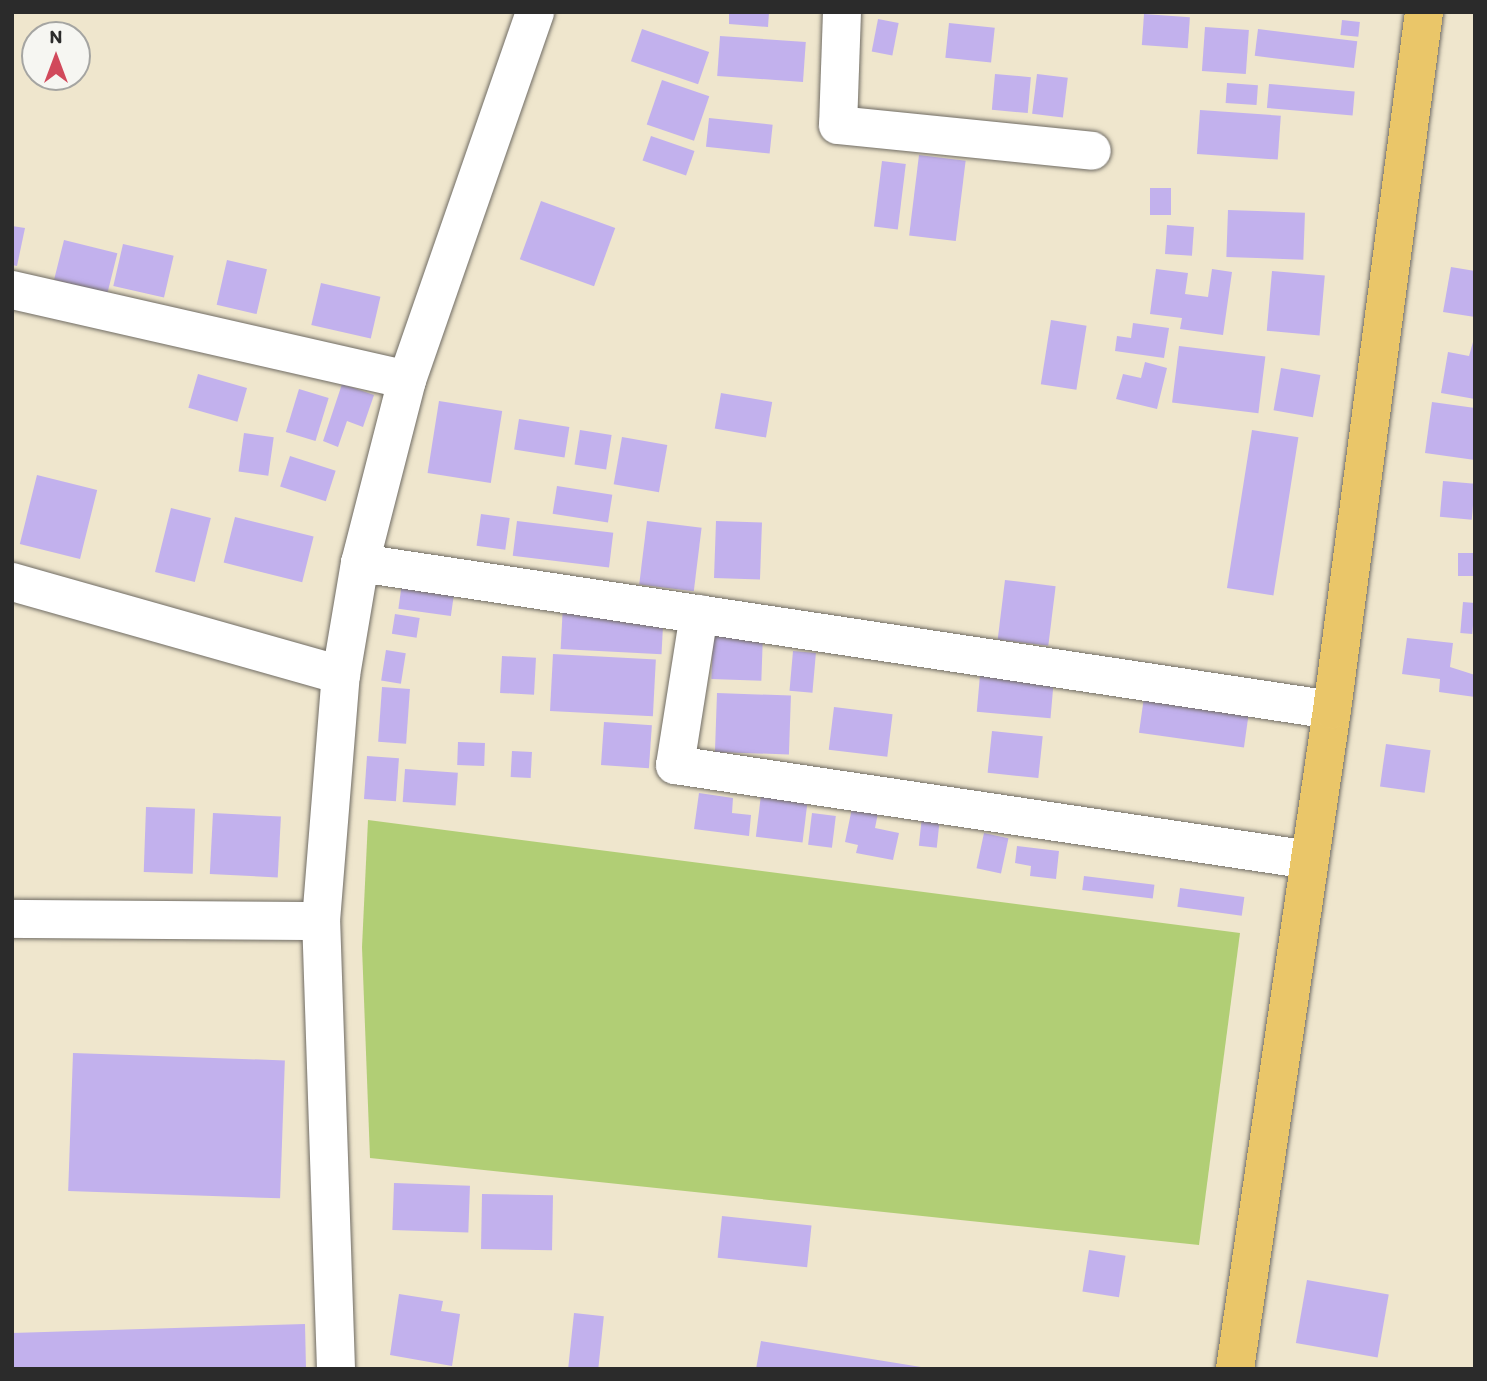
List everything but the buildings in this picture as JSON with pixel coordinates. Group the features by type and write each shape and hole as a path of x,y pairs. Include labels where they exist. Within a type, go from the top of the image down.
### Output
{"main road":[{"path":"1235,1369 1332,709 1424,12"}],"street":[{"path":"336,1369 321,920 341,675 360,563 407,380 535,12"},
{"path":"842,12 838,125 1092,151"},
{"path":"12,290 407,380"},
{"path":"360,563 1332,709"},
{"path":"12,582 341,675"},
{"path":"699,614 675,765 1310,860"},
{"path":"12,919 321,920"}],"green space":[{"path":"368,820 1240,933 1199,1245 370,1158 362,947"}]}
